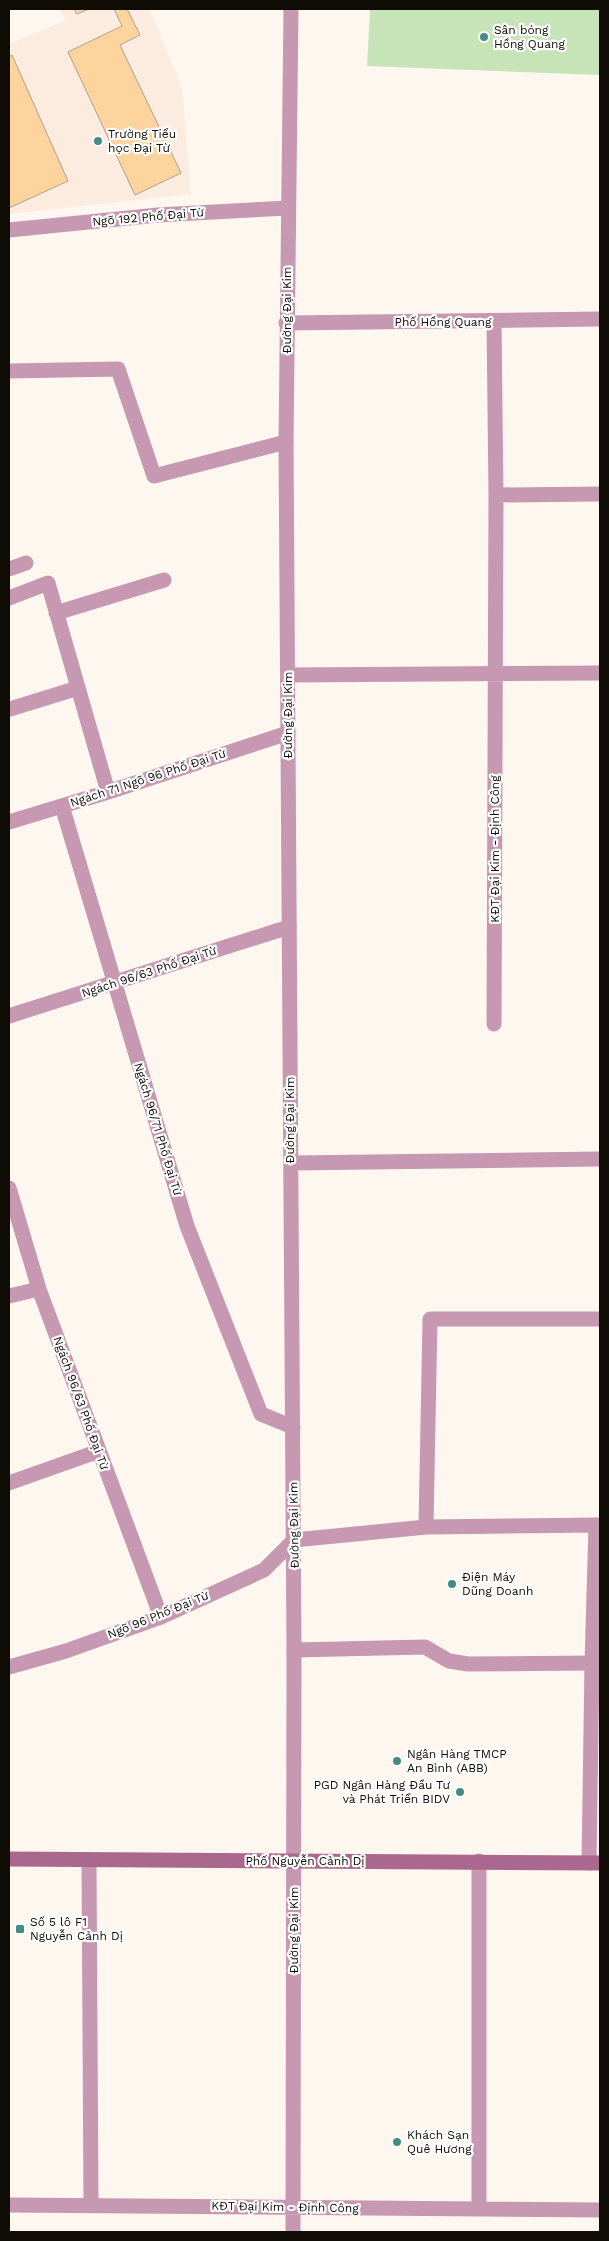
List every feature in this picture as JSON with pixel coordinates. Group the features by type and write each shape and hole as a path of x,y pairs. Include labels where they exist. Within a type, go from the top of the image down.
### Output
{"main road":[{"name":"Phố Nguyễn Cảnh Dị","path":"9,1859 595,1863"}],"street":[{"name":"Đường Đại Kim","path":"291,9 286,442 294,1540 293,2232"},
{"name":"Ngõ 192 Phố Đại Từ","path":"9,230 158,214 288,208"},
{"name":"Phố Hồng Quang","path":"286,323 600,320"},
{"name":"KĐT Đại Kim - Định Công","path":"494,322 496,495 494,1024"},
{"path":"9,371 118,369 154,476 286,442"},
{"path":"496,495 600,494"},
{"path":"9,570 26,563"},
{"path":"56,613 164,580"},
{"path":"9,598 48,583 108,792"},
{"path":"288,675 600,673"},
{"path":"10,709 78,688"},
{"name":"Ngách 71 Ngõ 96 Phố Đại Từ","path":"9,822 108,792 288,733"},
{"name":"Ngách 96/71 Phố Đại Từ","path":"62,806 113,984 188,1226 261,1414 293,1426"},
{"name":"Ngách 96/63 Phố Đại Từ","path":"9,1016 289,927"},
{"path":"291,1163 600,1159"},
{"name":"Ngách 96/63 Phố Đại Từ","path":"9,1188 39,1289 161,1617"},
{"path":"9,1296 39,1289"},
{"path":"426,1527 430,1320 600,1320"},
{"path":"9,1483 99,1451"},
{"path":"294,1540 426,1527 598,1525 592,1663 595,1863"},
{"name":"Ngõ 96 Phố Đại Từ","path":"9,1667 66,1651 161,1617 264,1570 294,1540"},
{"path":"294,1650 425,1647 450,1661 468,1664 592,1663"},
{"path":"89,1860 91,2205"},
{"path":"479,1861 479,2209"},
{"name":"KĐT Đại Kim - Định Công","path":"9,2205 600,2210"}],"shaded area":[{"name":"Trường Tiểu học Đại Từ","path":"60,9 149,9 182,88 191,194 9,214 9,44 65,21"}],"green space":[{"name":"Sân bóng Hồng Quang","path":"370,9 600,9 600,75 367,66"}],"building":[{"path":"74,9 89,9 77,14"},
{"path":"114,9 127,9 140,35 120,45 181,173 135,195 68,52 122,26"},
{"path":"12,55 68,181 9,208 9,57"}],"place":[{"name":"Sân bóng Hồng Quang","path":"484,37"},
{"name":"Trường Tiểu học Đại Từ","path":"98,141"},
{"name":"Điện Máy Dũng Doanh","path":"452,1584"},
{"name":"Ngân Hàng TMCP An Bình (ABB)","path":"397,1761"},
{"name":"PGD Ngân Hàng Đầu Tư và Phát Triển BIDV","path":"460,1792"},
{"name":"Số 5 lô F1 Nguyễn Cảnh Dị","path":"20,1929"},
{"name":"Khách Sạn Quê Hương","path":"397,2142"}]}
